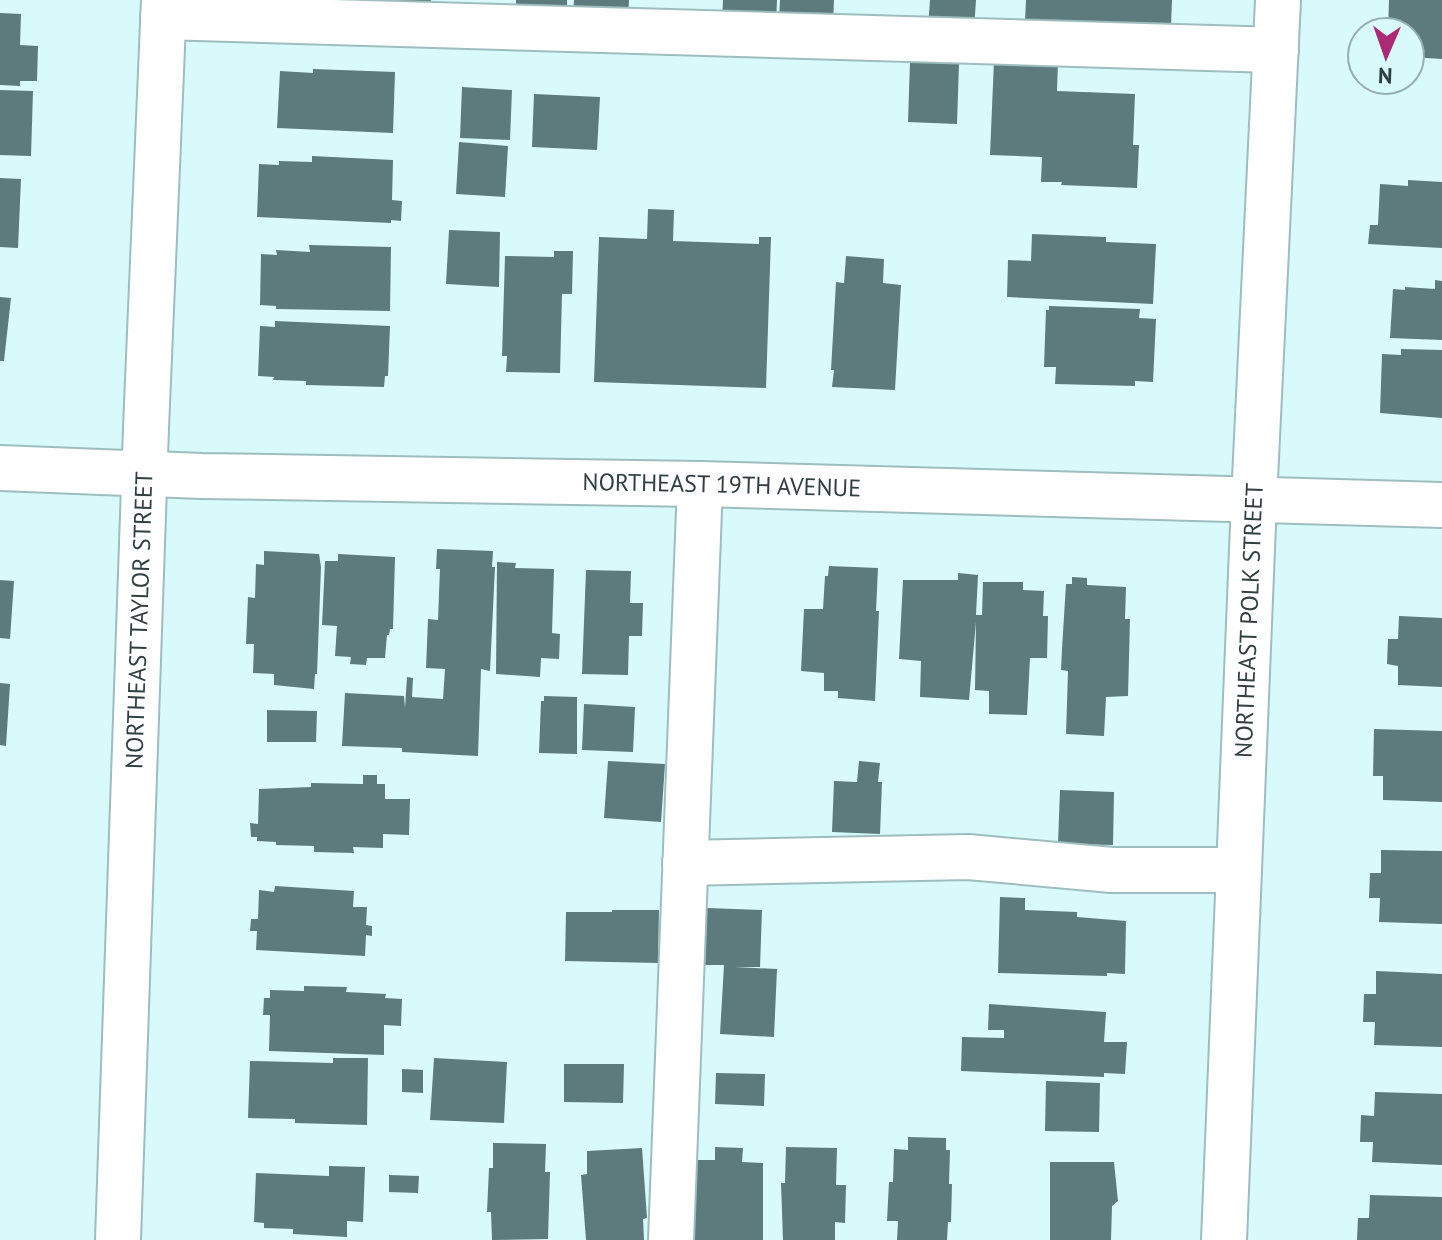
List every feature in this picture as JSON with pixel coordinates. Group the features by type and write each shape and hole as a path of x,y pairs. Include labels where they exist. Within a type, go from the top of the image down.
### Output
{"street":[{"name":"NORTHEAST POLK STREET","path":"1224,1240 1278,0"},
{"path":"163,8 1276,50"},
{"name":"NORTHEAST TAYLOR STREET","path":"118,1240 163,8"},
{"name":"NORTHEAST 19TH AVENUE","path":"0,468 1442,505"},
{"path":"671,1240 700,484"},
{"path":"685,863 968,857 1112,870 1239,870"}],"building":[{"path":"373,0 431,0 430,13 372,11"},
{"path":"516,0 567,0 567,15 516,14"},
{"path":"574,0 629,0 628,18 573,17"},
{"path":"723,0 777,0 776,23 722,21"},
{"path":"780,0 834,0 833,22 779,21"},
{"path":"930,0 976,0 974,30 928,27"},
{"path":"1026,0 1172,0 1171,26 1025,21"},
{"path":"1389,0 1442,0 1442,59 1426,58 1426,16 1388,16"},
{"path":"0,13 21,14 20,45 38,46 37,81 20,81 20,86 0,85"},
{"path":"994,60 1058,62 1057,91 1135,94 1133,145 1139,145 1137,188 1041,182 1042,157 990,155"},
{"path":"910,62 959,64 957,124 908,122"},
{"path":"313,69 395,72 393,133 277,128 280,71 313,73"},
{"path":"462,87 512,90 510,140 460,138"},
{"path":"0,90 33,91 31,156 0,155"},
{"path":"534,94 600,97 597,150 532,147"},
{"path":"459,142 508,146 505,197 456,194"},
{"path":"312,156 393,160 392,200 402,201 401,221 257,217 259,164 312,162"},
{"path":"0,178 21,179 18,248 0,247"},
{"path":"1408,180 1442,182 1442,248 1368,244 1370,225 1378,225 1380,184 1408,186"},
{"path":"648,209 674,210 673,241 759,244 759,237 771,237 766,388 594,382 599,237 647,239"},
{"path":"449,230 500,232 499,287 446,284"},
{"path":"1032,234 1106,237 1106,242 1156,244 1153,304 1007,297 1008,260 1031,261"},
{"path":"309,245 391,247 390,311 276,309 276,306 260,305 261,254 277,255 276,250 310,252"},
{"path":"554,251 573,251 572,294 562,294 560,373 506,372 507,356 502,356 505,256 554,257"},
{"path":"846,256 884,259 883,283 901,285 895,390 832,387 836,282 844,283"},
{"path":"1435,280 1442,281 1442,340 1390,338 1393,289 1435,289"},
{"path":"0,297 11,298 4,361 0,361"},
{"path":"1049,306 1140,309 1139,318 1156,319 1153,382 1135,381 1135,386 1055,384 1056,367 1044,367 1046,310"},
{"path":"275,321 390,326 388,376 385,376 384,387 306,385 306,381 273,380 274,377 258,376 260,326 275,327"},
{"path":"1401,349 1442,350 1442,418 1380,413 1382,354 1401,355"},
{"path":"437,549 493,551 490,671 481,669 478,756 402,752 402,748 342,746 345,693 404,696 405,708 407,677 413,678 412,697 443,699 445,669 426,668 428,619 438,620 440,569 436,569"},
{"path":"264,551 319,554 321,567 314,689 274,685 274,674 253,673 254,644 246,644 248,597 255,598 256,564 264,565"},
{"path":"338,554 395,557 393,629 387,635 385,658 367,658 366,665 350,664 351,657 335,656 337,626 322,625 325,561 338,561"},
{"path":"497,562 516,563 515,568 554,569 552,633 560,634 559,659 541,658 540,677 496,674"},
{"path":"829,566 878,568 875,701 838,698 838,691 824,691 824,673 801,671 804,609 823,609 825,576 828,576"},
{"path":"586,570 631,571 630,603 643,603 642,636 629,636 628,675 582,674"},
{"path":"958,573 978,575 976,615 982,615 983,582 1023,582 1023,590 1044,591 1043,616 1048,616 1047,658 1030,658 1027,715 989,714 989,691 975,690 976,622 969,700 920,697 921,661 899,659 903,580 958,580"},
{"path":"1072,577 1087,578 1087,585 1126,587 1125,619 1130,619 1128,696 1106,697 1104,736 1066,734 1068,671 1061,670 1066,584 1072,584"},
{"path":"0,580 14,581 10,639 0,638"},
{"path":"1399,616 1442,618 1442,687 1398,685 1398,666 1387,664 1388,639 1398,639"},
{"path":"0,683 10,684 6,746 0,745"},
{"path":"544,696 577,697 577,754 539,753 541,701 544,701"},
{"path":"584,704 635,707 633,752 582,750"},
{"path":"267,710 317,711 316,742 267,742"},
{"path":"1374,729 1442,731 1442,802 1383,800 1383,776 1373,776"},
{"path":"608,761 665,764 661,822 604,818"},
{"path":"859,761 880,763 880,834 832,832 834,781 857,782"},
{"path":"363,775 377,775 377,784 385,784 385,799 410,799 409,835 383,834 383,848 353,847 354,853 314,852 314,846 276,845 276,842 257,841 257,837 251,837 250,823 258,824 259,789 311,787 311,783 363,784"},
{"path":"1060,790 1114,792 1113,845 1058,844"},
{"path":"1381,850 1442,851 1442,924 1379,922 1380,898 1369,898 1370,873 1381,873"},
{"path":"275,886 354,891 353,907 367,907 366,925 372,926 372,936 366,935 365,956 256,950 257,931 250,931 251,919 258,919 259,890 274,892"},
{"path":"1000,897 1025,898 1025,910 1077,912 1077,917 1126,921 1125,974 998,973"},
{"path":"707,908 762,910 760,967 735,967 777,969 774,1037 720,1034 724,965 705,965"},
{"path":"659,910 658,963 565,961 566,912"},
{"path":"1376,971 1442,974 1442,1047 1374,1045 1375,1022 1363,1022 1364,994 1376,994"},
{"path":"304,986 347,987 346,992 386,994 385,998 402,999 401,1026 384,1025 384,1055 269,1051 270,1015 263,1015 264,998 270,998 270,990 304,991"},
{"path":"989,1004 1106,1012 1104,1042 1127,1042 1125,1074 1104,1073 1104,1077 961,1071 962,1037 1004,1038 1004,1030 988,1030"},
{"path":"333,1058 368,1058 367,1125 248,1118 250,1061 333,1063"},
{"path":"434,1058 507,1062 504,1123 430,1120"},
{"path":"564,1064 624,1064 623,1103 564,1102"},
{"path":"402,1069 423,1070 423,1093 402,1092"},
{"path":"716,1073 765,1074 764,1106 715,1104"},
{"path":"1046,1081 1100,1083 1099,1132 1045,1131"},
{"path":"1375,1092 1442,1094 1442,1165 1372,1162 1373,1142 1360,1142 1361,1115 1374,1116"},
{"path":"908,1137 946,1138 946,1150 950,1150 949,1184 952,1184 947,1240 897,1240 898,1221 887,1221 894,1149 908,1150"},
{"path":"493,1143 546,1144 545,1172 550,1172 548,1239 492,1240 491,1212 487,1212"},
{"path":"715,1147 743,1148 742,1162 763,1163 763,1240 692,1240 692,1160 715,1160"},
{"path":"786,1147 837,1148 836,1185 846,1185 845,1223 835,1222 835,1240 783,1240 781,1183 785,1183"},
{"path":"642,1148 647,1218 643,1219 644,1240 586,1240 581,1175 587,1174 587,1151"},
{"path":"1050,1162 1114,1162 1118,1201 1112,1206 1111,1240 1050,1240"},
{"path":"329,1166 365,1167 363,1222 347,1221 347,1237 293,1234 293,1229 264,1228 264,1223 254,1222 256,1173 329,1176"},
{"path":"389,1175 419,1176 418,1193 389,1192"},
{"path":"1370,1195 1442,1197 1442,1240 1357,1240 1358,1218 1369,1218"}]}
